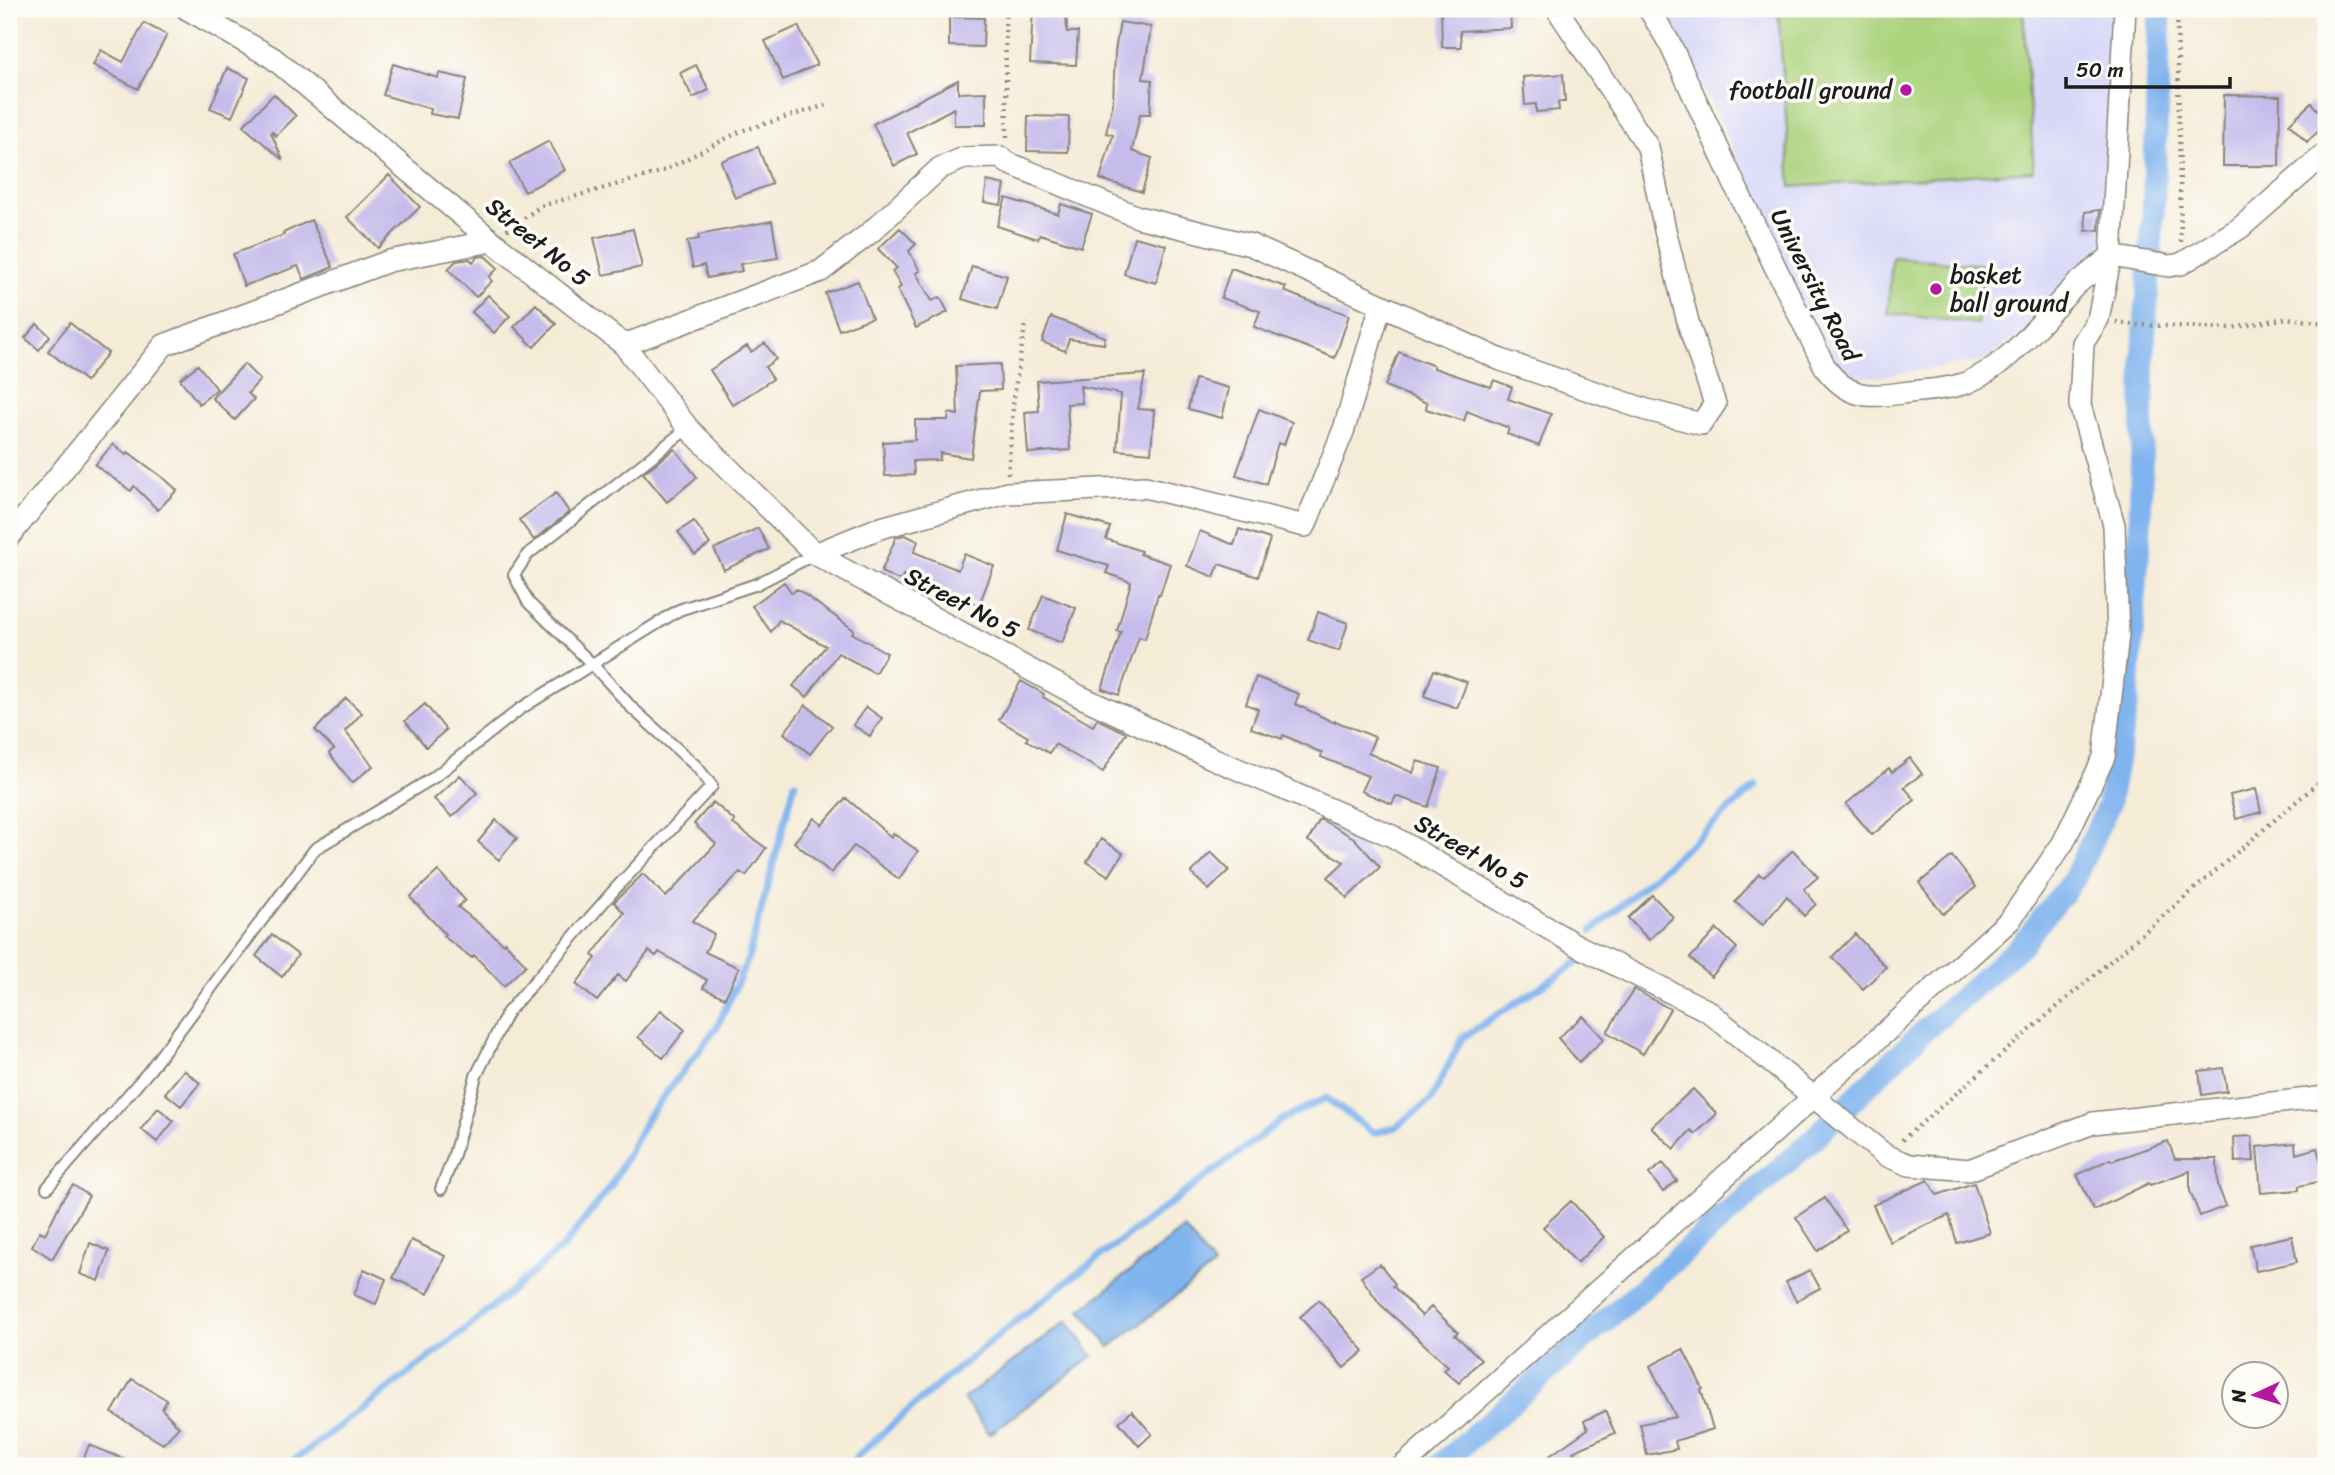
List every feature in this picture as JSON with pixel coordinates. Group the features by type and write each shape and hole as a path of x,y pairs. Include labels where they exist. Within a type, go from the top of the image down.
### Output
{"street":[{"name":"Street No 5","path":"187,9 273,58 492,241 624,345 688,428 816,554 1079,696 1212,758 1392,836 1578,946 1708,1011 1885,1155"},
{"path":"624,345 821,271 871,232 940,169 964,158 1000,158 1138,217 1251,245 1501,360 1647,410 1701,424 1715,404 1689,326 1648,147 1557,9"},
{"name":"University Road","path":"1650,9 1670,44 1797,314 1826,369 1836,383 1846,390 1864,395 1888,395 1960,385 1983,375 2006,360 2078,284 2112,256"},
{"path":"1403,1466 1820,1102 2010,919 2063,843 2104,757 2118,635 2114,525 2080,405 2084,343 2098,319 2112,256 2125,9"},
{"path":"2112,256 2175,265 2240,228 2326,153"},
{"path":"9,537 164,345 389,261 492,241"},
{"path":"816,554 877,529 1007,493 1145,487 1305,526 1344,429 1381,304"},
{"path":"1885,1155 1909,1165 1969,1170 2093,1124 2326,1097"}],"lane":[{"path":"441,1189 453,1158 476,1076 506,1013 615,889 712,786 697,767 632,708 592,664 528,602 514,575 527,554 688,428"},
{"path":"47,1188 149,1070 315,849 433,778 520,709 680,610 757,584 816,554"}],"path":[{"path":"1005,9 1008,163"},
{"path":"2175,265 2177,9"},
{"path":"492,241 541,206 661,172 741,131 830,104"},
{"path":"2136,325 2232,328 2286,318 2326,323"},
{"path":"1007,493 1014,395 1026,321"},
{"path":"1885,1155 2326,776"}],"shaded area":[{"path":"1660,9 2119,9 2106,246 2089,257 2034,324 1983,361 1874,377 1851,376 1837,371 1797,300 1729,140 1679,40"}],"green space":[{"name":"football ground","path":"1778,9 2023,9 2034,171 1791,187"},
{"name":"basket ball ground","path":"1892,257 1985,265 1978,324 1888,313"}],"water":[{"path":"1184,1228 1214,1266 1110,1347 1081,1310"},
{"path":"1067,1321 1093,1356 990,1434 963,1399"}],"building":[{"path":"1033,9 1066,9 1067,32 1078,32 1076,65 1030,63"},
{"path":"1510,9 1511,28 1460,31 1461,47 1442,47 1441,10"},
{"path":"949,17 984,18 983,47 949,46"},
{"path":"1120,22 1151,27 1143,79 1152,80 1150,114 1140,114 1132,151 1152,158 1142,192 1100,179 1113,135 1106,133 1113,103 1115,51"},
{"path":"144,23 167,35 138,89 93,65 101,50 123,62"},
{"path":"798,26 817,65 783,80 765,41"},
{"path":"393,64 438,78 439,73 467,79 458,119 430,114 431,109 383,95"},
{"path":"696,65 709,90 693,98 680,73"},
{"path":"227,68 249,78 232,117 210,108"},
{"path":"1563,74 1565,102 1558,102 1559,110 1536,112 1536,104 1525,105 1523,77"},
{"path":"958,80 958,93 986,92 986,125 954,125 954,108 907,133 917,154 894,166 873,124"},
{"path":"274,94 296,116 276,136 272,131 271,133 283,160 243,126"},
{"path":"2224,95 2280,96 2279,166 2223,166"},
{"path":"2311,103 2326,119 2326,124 2307,142 2289,124"},
{"path":"1028,116 1069,117 1068,152 1027,151"},
{"path":"549,141 565,170 525,192 509,163"},
{"path":"758,147 772,184 735,198 721,161"},
{"path":"389,175 420,207 378,248 347,217"},
{"path":"987,181 1005,185 1001,205 984,202"},
{"path":"1006,198 1058,214 1061,204 1092,214 1081,247 1040,234 1038,239 997,226"},
{"path":"2100,210 2099,230 2086,231 2085,212"},
{"path":"311,220 333,267 304,279 298,266 244,286 233,254 284,235 283,233"},
{"path":"772,221 778,258 740,264 742,271 707,278 704,265 693,268 687,241 699,239 698,235"},
{"path":"900,228 916,244 909,251 920,271 916,273 932,301 940,297 948,312 916,328 897,289 901,287 892,271 897,268 878,249"},
{"path":"633,229 642,267 603,275 594,238"},
{"path":"1134,237 1166,245 1156,283 1124,274"},
{"path":"485,256 498,268 489,277 492,281 476,297 448,269 456,261 470,259 473,262 477,257"},
{"path":"972,266 1007,276 997,309 962,299"},
{"path":"1231,268 1286,287 1284,291 1349,315 1335,358 1254,327 1260,311 1221,298"},
{"path":"858,281 872,318 839,330 825,293"},
{"path":"488,295 510,316 494,333 472,312"},
{"path":"536,304 556,324 534,347 514,327"},
{"path":"1051,317 1105,337 1104,344 1069,339 1065,351 1042,342"},
{"path":"70,323 108,353 86,381 48,351"},
{"path":"37,324 50,336 39,350 25,338"},
{"path":"765,343 776,359 765,367 773,379 733,405 710,370 747,346 751,352"},
{"path":"1399,352 1434,368 1491,387 1494,380 1512,387 1508,399 1551,414 1539,446 1507,434 1509,428 1467,411 1464,421 1426,409 1427,403 1385,386"},
{"path":"244,364 260,380 248,393 254,399 235,420 212,398"},
{"path":"1000,364 1001,390 980,391 971,458 940,453 940,460 913,461 914,475 885,476 883,442 915,440 915,420 948,420 949,413 958,415 956,366"},
{"path":"198,365 217,389 199,404 180,379"},
{"path":"1145,374 1138,409 1154,410 1151,453 1117,450 1121,394 1080,386 1082,403 1067,404 1070,450 1028,453 1025,412 1039,411 1037,381"},
{"path":"1195,379 1229,388 1222,418 1188,409"},
{"path":"1259,409 1292,422 1284,445 1278,443 1266,484 1236,475"},
{"path":"113,444 126,455 128,452 177,490 158,510 134,486 131,491 95,465"},
{"path":"675,449 697,477 667,502 643,473"},
{"path":"556,493 569,512 534,540 519,520"},
{"path":"1067,514 1110,527 1106,539 1170,564 1145,639 1139,637 1119,695 1102,689 1121,632 1117,631 1131,582 1106,573 1109,566 1057,550"},
{"path":"694,521 710,544 695,555 678,532"},
{"path":"758,528 769,549 724,570 714,549"},
{"path":"1239,529 1270,539 1258,577 1219,564 1214,577 1187,566 1200,531 1234,545"},
{"path":"905,535 918,541 914,552 958,570 964,554 994,566 979,605 903,575 901,581 881,572 896,537"},
{"path":"784,582 792,593 797,589 854,630 852,633 887,653 875,673 838,653 807,697 793,686 826,646 779,620 771,632 752,606"},
{"path":"1043,595 1076,608 1062,643 1029,630"},
{"path":"1318,612 1348,623 1339,651 1308,640"},
{"path":"1434,670 1467,682 1457,708 1424,696"},
{"path":"1256,677 1299,694 1295,704 1335,723 1375,737 1368,753 1413,773 1417,761 1441,768 1428,807 1396,796 1392,804 1361,791 1368,776 1321,757 1322,753 1283,735 1282,739 1251,728 1258,709 1246,704"},
{"path":"1021,681 1093,726 1097,719 1126,733 1103,772 1055,744 1049,753 999,720"},
{"path":"346,698 362,713 345,731 373,766 352,783 329,753 334,749 315,730"},
{"path":"425,704 446,730 426,747 405,721"},
{"path":"806,705 832,726 810,754 784,733"},
{"path":"866,707 882,718 870,736 853,725"},
{"path":"1910,758 1922,774 1904,787 1915,800 1872,835 1846,804 1889,768 1892,772"},
{"path":"460,775 477,793 452,817 434,799"},
{"path":"2256,789 2261,812 2236,819 2230,795"},
{"path":"846,798 891,837 893,833 918,851 899,879 854,846 831,873 794,842 814,818 822,825"},
{"path":"713,802 735,821 733,824 766,848 746,876 740,872 692,921 714,934 705,952 739,968 725,998 703,988 707,980 659,952 656,956 649,951 626,981 618,975 597,1001 576,984 596,958 592,955 624,913 614,902 643,874 666,897 716,844 694,824"},
{"path":"1320,819 1354,838 1380,867 1347,898 1328,877 1344,862 1308,841"},
{"path":"496,820 517,838 499,860 478,842"},
{"path":"1101,839 1123,853 1109,876 1087,862"},
{"path":"1793,850 1818,877 1804,889 1816,904 1804,916 1787,896 1763,925 1735,902 1759,874 1764,877"},
{"path":"1211,852 1229,870 1209,890 1191,873"},
{"path":"1952,856 1976,887 1943,914 1919,883"},
{"path":"438,871 465,900 458,907 504,944 505,942 526,965 504,986 474,955 472,958 443,936 445,934 410,897"},
{"path":"1652,895 1673,917 1649,940 1628,918"},
{"path":"1717,929 1737,948 1711,977 1690,958"},
{"path":"1855,934 1886,967 1863,989 1832,957"},
{"path":"272,935 298,955 282,977 256,956"},
{"path":"1634,989 1670,1009 1643,1054 1607,1032"},
{"path":"661,1010 685,1030 663,1058 638,1037"},
{"path":"1583,1016 1604,1039 1579,1062 1558,1038"},
{"path":"2223,1068 2227,1091 2202,1095 2199,1071"},
{"path":"184,1070 200,1083 181,1106 165,1093"},
{"path":"1693,1089 1717,1114 1695,1134 1691,1130 1674,1149 1651,1127"},
{"path":"158,1108 174,1121 157,1142 141,1129"},
{"path":"2252,1136 2254,1161 2235,1162 2234,1137"},
{"path":"2168,1141 2175,1159 2217,1159 2218,1186 2226,1206 2200,1216 2190,1191 2190,1171 2150,1185 2149,1183 2094,1210 2077,1175 2110,1159 2111,1161"},
{"path":"2295,1143 2296,1154 2317,1148 2326,1180 2299,1186 2299,1190 2261,1193 2257,1147"},
{"path":"1663,1163 1677,1181 1663,1192 1649,1174"},
{"path":"1928,1180 1937,1195 1974,1183 1990,1233 1957,1243 1949,1215 1890,1242 1873,1205"},
{"path":"73,1185 89,1196 52,1259 32,1246 40,1231 45,1234 62,1200"},
{"path":"1825,1198 1847,1231 1818,1251 1796,1217"},
{"path":"1571,1201 1604,1237 1577,1263 1543,1227"},
{"path":"2292,1236 2297,1262 2256,1271 2250,1245"},
{"path":"411,1240 445,1256 428,1294 393,1278"},
{"path":"90,1243 109,1251 99,1281 80,1274"},
{"path":"1380,1264 1395,1284 1393,1286 1422,1316 1431,1307 1458,1332 1455,1335 1481,1359 1459,1383 1444,1370 1448,1366 1380,1304 1361,1277"},
{"path":"364,1269 386,1279 376,1304 354,1295"},
{"path":"1810,1270 1820,1288 1796,1301 1786,1282"},
{"path":"1319,1300 1364,1351 1344,1368 1300,1317"},
{"path":"1683,1349 1703,1389 1701,1390 1713,1429 1675,1441 1677,1449 1647,1455 1640,1424 1676,1417 1650,1366"},
{"path":"132,1379 167,1400 162,1409 179,1427 163,1444 112,1413"},
{"path":"1132,1411 1152,1434 1139,1446 1119,1422"},
{"path":"1605,1411 1615,1433 1573,1452 1583,1466 1535,1466 1588,1429 1584,1421"},
{"path":"89,1445 139,1465 139,1466 81,1466"}],"waterway":[{"path":"1439,1466 1809,1143 1917,1037 2021,945 2074,879 2108,806 2127,703 2140,532 2144,343 2153,217 2160,9"},
{"path":"287,1466 465,1330 565,1245 611,1186 647,1118 717,1027 748,959 795,783"},
{"path":"1592,931 1756,786"},
{"path":"847,1466 898,1419 1005,1330 1283,1119 1326,1098 1374,1133 1396,1127 1431,1100 1462,1038 1578,962"}],"place":[{"name":"football ground","path":"1906,90"},
{"name":"basket ball ground","path":"1936,289"}]}
